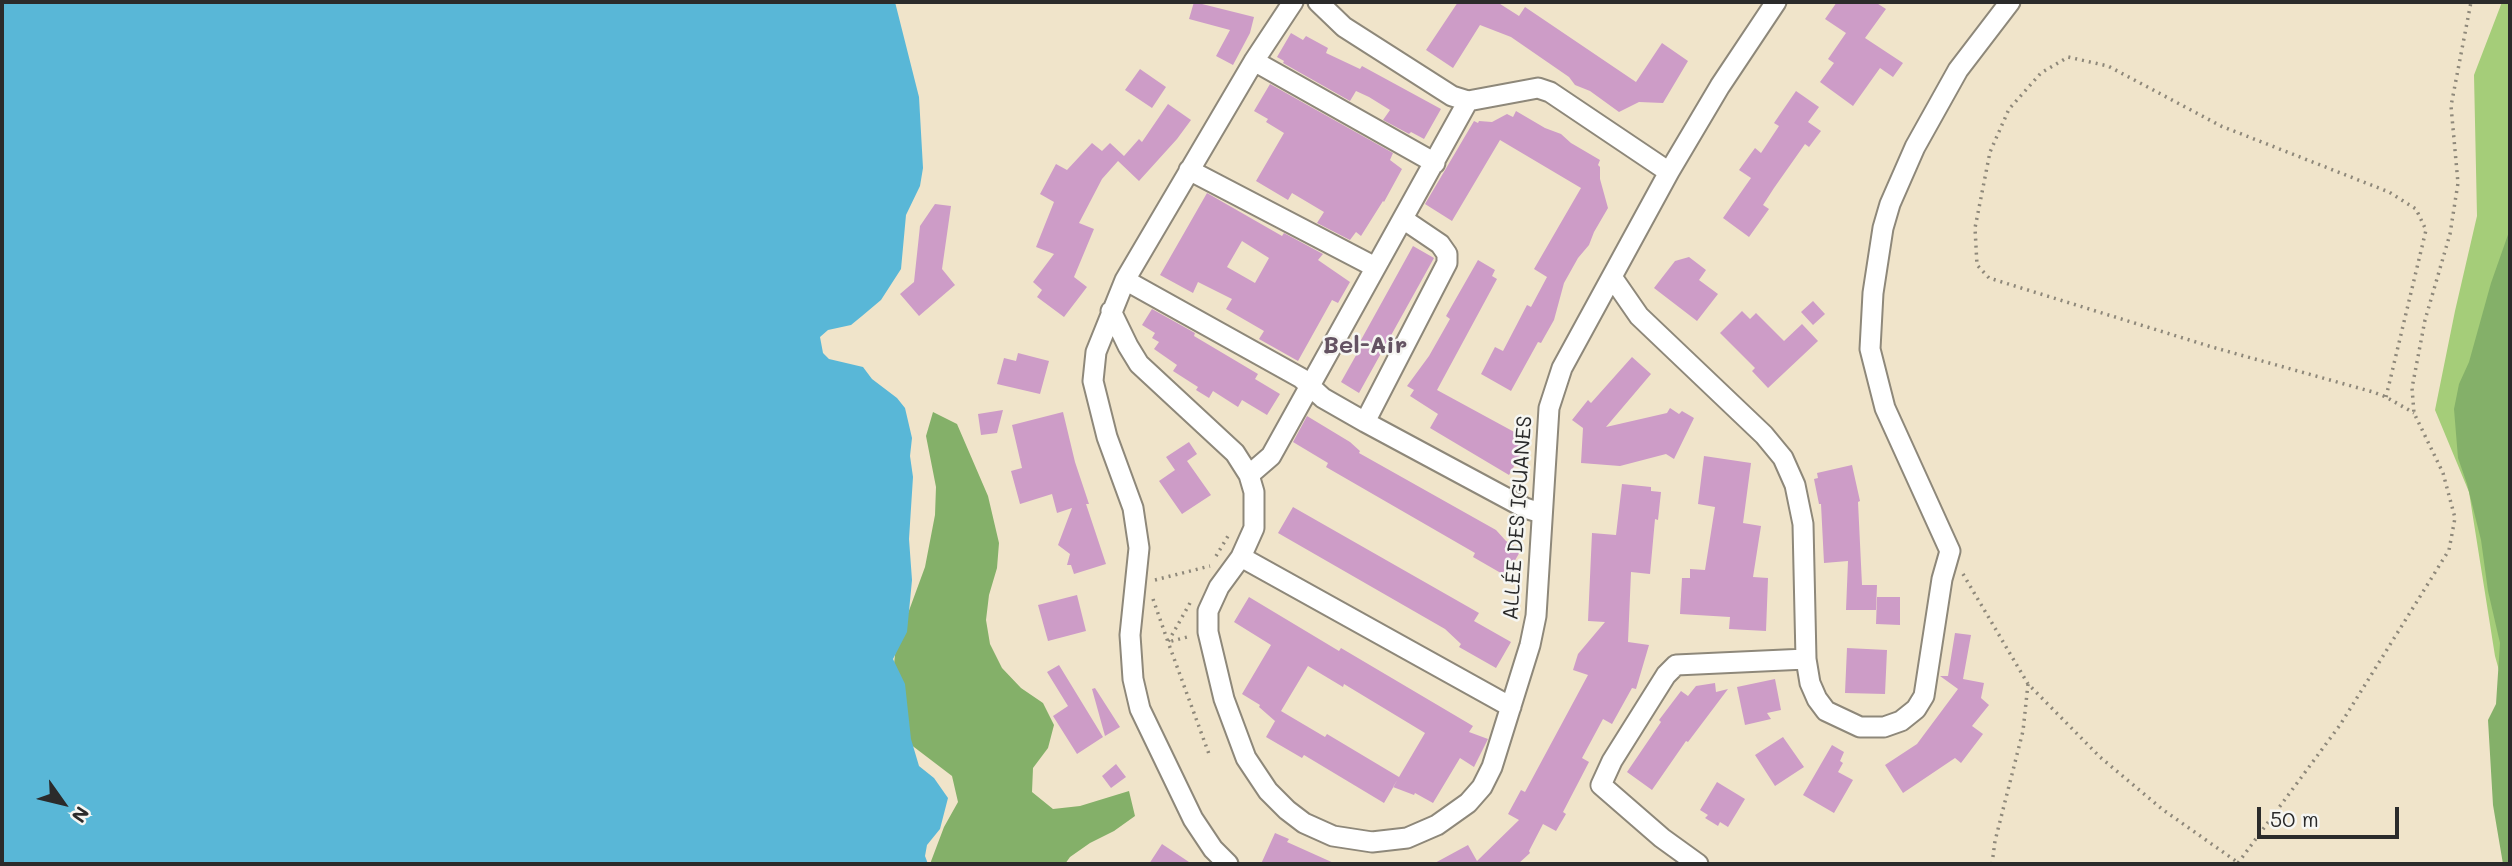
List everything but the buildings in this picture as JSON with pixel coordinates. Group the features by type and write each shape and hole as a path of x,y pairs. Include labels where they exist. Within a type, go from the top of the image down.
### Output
{"street":[{"path":"1228,864 1213,849 1193,819 1140,709 1133,679 1130,635 1139,548 1133,508 1107,437 1093,381 1096,352 1125,280 1254,61 1293,2"},
{"path":"1318,2 1343,27 1452,96 1468,101 1538,88 1550,92 1669,172"},
{"name":"ALLÉE DES IGUANES","path":"1111,311 1139,364 1236,453 1249,475 1254,492 1254,528 1241,557 1219,587 1208,611 1208,632 1224,699 1247,758 1268,791 1304,823 1333,836 1372,842 1407,838 1437,825 1468,803 1482,787 1492,767 1530,645 1536,616 1549,408 1562,368 1669,172 1720,86 1776,2"},
{"path":"1612,277 1639,316 1764,435 1783,458 1795,485 1803,524 1806,659 1810,683 1817,699 1826,711 1860,727 1884,727 1900,721 1916,709 1924,696 1942,579 1950,551 1885,408 1870,349 1873,293 1883,228 1890,204 1915,147 1958,70 2010,2"},
{"path":"1254,61 1435,163"},
{"path":"1249,475 1271,456 1311,388 1374,267 1468,101"},
{"path":"1189,170 1374,267"},
{"path":"1365,422 1447,263 1447,254 1440,244 1403,219"},
{"path":"1125,280 1301,378 1323,398 1365,422 1525,508 1541,513"},
{"path":"1241,557 1511,707"},
{"path":"1698,864 1662,838 1601,785 1618,750 1666,675 1676,665 1806,659"}],"path":[{"path":"1950,551 2028,684 2100,757 2151,801 2239,864 2340,725 2449,550 2455,518 2443,473 2414,414 2412,388 2425,320 2450,234 2458,183 2451,106 2471,2"},
{"path":"2386,397 2426,230 2416,209 2389,192 2221,126 2108,66 2068,57 2041,73 2010,108 1990,152 1975,228 1977,265 1989,278 2386,397 2414,414"},
{"path":"1147,582 1210,566"},
{"path":"1152,594 1168,642"},
{"path":"1992,864 1995,841 2023,730 2028,684"}],"green space":[{"path":"2502,2 2510,2 2510,710 2495,656 2469,492 2435,410 2477,216 2474,75"},
{"path":"2510,229 2510,864 2503,864 2493,805 2488,720 2496,704 2500,643 2488,591 2481,540 2458,458 2454,409 2459,384 2469,362 2491,283"},
{"path":"933,412 957,424 988,496 999,543 997,568 989,595 986,620 990,644 1002,668 1021,688 1043,703 1054,725 1048,748 1033,768 1032,792 1053,809 1080,806 1129,791 1135,816 1090,843 1070,857 1065,864 930,864 944,827 958,802 952,776 910,744 893,673 896,646 925,567 935,515 936,487 926,436"}],"water":[{"path":"2,2 895,2 919,97 923,168 920,186 906,215 901,269 881,300 851,325 828,330 820,337 823,353 829,359 863,367 872,379 897,398 905,408 912,438 910,456 913,477 909,539 912,580 907,632 893,659 905,684 911,739 919,766 934,778 948,798 940,829 927,845 925,856 928,864 2,864"}],"district":[{"name":"Bel-Air","path":"1365,346"}]}
